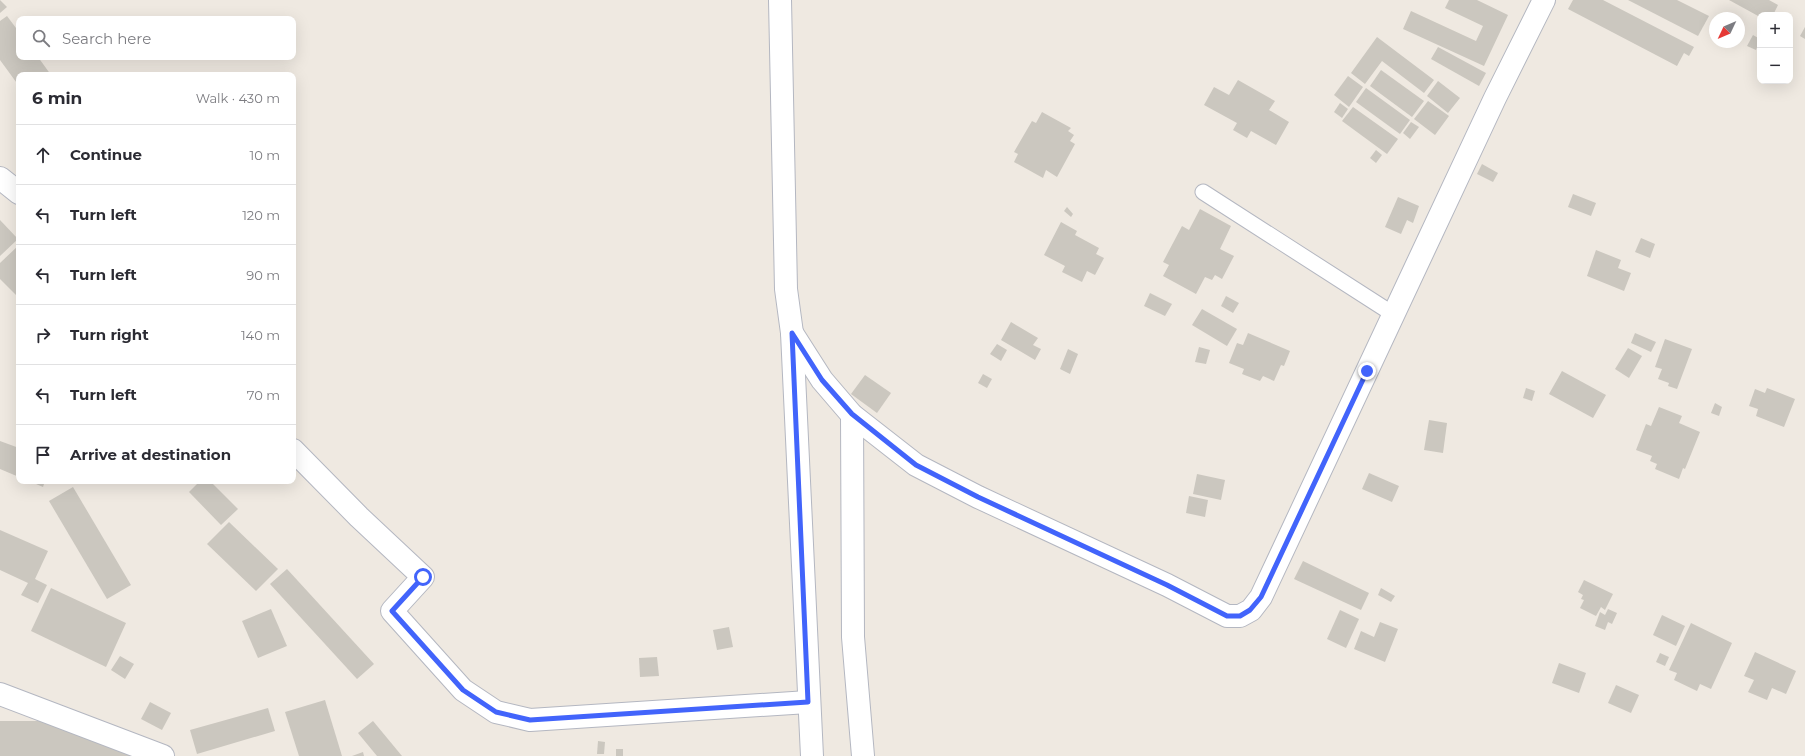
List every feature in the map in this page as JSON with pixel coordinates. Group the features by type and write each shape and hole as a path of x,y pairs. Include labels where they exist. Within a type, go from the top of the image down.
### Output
{"street":[{"path":"780,0 786,289 792,333 808,702 812,756"},
{"path":"792,333 822,380 852,414 916,465 978,497 1167,585 1227,616 1240,616 1250,610 1261,597 1495,98 1544,0"},
{"path":"0,178 16,191"},
{"path":"852,414 853,637 863,756"},
{"path":"296,453 359,517 423,577 392,611 463,690 496,712 530,720 808,702"},
{"path":"0,694 163,756"}],"lane":[{"path":"1203,192 1394,314"}],"building":[{"path":"0,0 7,7 0,13"},
{"path":"1449,0 1477,0 1508,15 1484,66 1403,29 1411,11 1476,41 1483,26 1445,8"},
{"path":"1573,0 1603,0 1694,47 1689,56 1684,53 1677,66 1568,9"},
{"path":"1628,0 1677,0 1709,16 1698,36"},
{"path":"1729,0 1769,0 1778,5 1774,12 1757,12 1757,15"},
{"path":"7,16 16,28 16,60 40,60 49,72 16,72 16,82 0,60 0,21"},
{"path":"1805,27 1805,39 1800,36"},
{"path":"1753,35 1757,37 1756,50 1747,46"},
{"path":"1377,37 1434,80 1424,93 1382,61 1365,84 1351,73"},
{"path":"1438,47 1486,73 1479,86 1431,59"},
{"path":"1381,70 1424,101 1412,117 1370,86"},
{"path":"1348,76 1363,87 1349,107 1334,95"},
{"path":"1238,80 1275,101 1269,110 1289,122 1276,145 1251,131 1247,138 1233,130 1237,123 1204,105 1214,87 1229,95"},
{"path":"1438,81 1460,98 1448,113 1427,96"},
{"path":"1366,88 1410,120 1400,134 1356,102"},
{"path":"1428,101 1449,116 1435,135 1414,119"},
{"path":"1340,103 1348,109 1342,118 1334,112"},
{"path":"1353,107 1398,139 1387,154 1342,121"},
{"path":"1042,112 1071,128 1068,131 1074,135 1070,141 1075,144 1057,177 1046,170 1043,178 1014,162 1018,154 1014,152 1032,121 1036,123"},
{"path":"1411,122 1419,127 1410,139 1403,133"},
{"path":"1376,150 1382,155 1376,163 1370,158"},
{"path":"1482,164 1498,173 1493,182 1477,174"},
{"path":"1573,194 1596,203 1591,216 1568,207"},
{"path":"1398,197 1419,206 1413,223 1407,220 1401,234 1385,227"},
{"path":"1067,207 1073,214 1071,217 1064,211"},
{"path":"1200,209 1231,226 1220,249 1234,256 1222,279 1215,275 1212,280 1205,277 1196,294 1163,276 1169,265 1163,262 1182,226 1189,230"},
{"path":"0,220 16,237 16,241 0,256"},
{"path":"1061,222 1077,231 1075,235 1099,248 1096,254 1104,258 1095,275 1087,271 1082,282 1062,272 1065,266 1044,255"},
{"path":"1641,238 1655,244 1650,258 1635,252"},
{"path":"16,248 16,295 0,279 0,263"},
{"path":"1596,250 1621,260 1618,268 1631,273 1624,291 1587,276"},
{"path":"1150,293 1172,304 1165,316 1144,306"},
{"path":"1226,296 1239,303 1233,313 1221,306"},
{"path":"1202,309 1237,329 1227,346 1192,325"},
{"path":"1011,322 1038,338 1033,345 1041,349 1035,360 1001,340"},
{"path":"1248,333 1290,351 1284,366 1281,365 1274,381 1263,376 1260,381 1242,374 1244,369 1229,363 1237,343 1243,345"},
{"path":"1635,333 1656,342 1651,352 1631,343"},
{"path":"1665,339 1692,349 1677,389 1668,386 1669,383 1658,379 1662,369 1655,367"},
{"path":"997,344 1007,350 1001,361 990,354"},
{"path":"1199,347 1210,350 1206,364 1195,362"},
{"path":"1628,348 1642,356 1629,378 1615,369"},
{"path":"1068,349 1078,354 1070,374 1060,369"},
{"path":"1562,371 1606,395 1593,418 1549,394"},
{"path":"983,374 992,379 987,388 978,383"},
{"path":"865,375 891,393 877,413 851,394"},
{"path":"1526,388 1535,391 1532,401 1523,398"},
{"path":"1767,388 1795,399 1784,427 1756,416 1758,409 1749,406 1755,389 1765,393"},
{"path":"1715,403 1722,407 1719,416 1711,413"},
{"path":"1659,407 1682,416 1679,423 1700,432 1685,469 1683,468 1679,479 1655,469 1657,464 1650,461 1652,456 1636,450 1646,424 1651,426"},
{"path":"1429,420 1447,423 1443,453 1424,450"},
{"path":"0,441 16,447 16,476 0,469"},
{"path":"1369,473 1399,486 1392,502 1362,489"},
{"path":"1197,474 1225,480 1221,500 1193,494"},
{"path":"36,484 44,484 43,487"},
{"path":"197,484 213,484 238,509 221,525 189,492"},
{"path":"73,487 131,585 107,599 49,501"},
{"path":"1189,496 1208,500 1205,517 1186,513"},
{"path":"229,522 278,569 256,591 207,544"},
{"path":"0,530 48,551 35,579 47,585 38,603 21,595 28,583 0,570"},
{"path":"1303,561 1369,593 1361,610 1294,579"},
{"path":"287,569 374,664 357,679 270,584"},
{"path":"1584,580 1613,594 1605,610 1601,607 1596,616 1580,608 1584,600 1581,599 1583,595 1578,592"},
{"path":"51,588 126,623 106,667 31,631"},
{"path":"1381,588 1395,596 1391,602 1378,595"},
{"path":"271,609 287,646 258,658 242,621"},
{"path":"1608,609 1617,613 1612,624 1608,622 1605,630 1595,626 1600,612 1605,615"},
{"path":"1340,610 1359,619 1346,648 1327,639"},
{"path":"1662,615 1685,626 1676,646 1653,635"},
{"path":"1380,622 1398,629 1385,662 1354,649 1361,631 1374,637"},
{"path":"1691,623 1732,643 1711,689 1700,684 1697,691 1674,680 1677,673 1669,670"},
{"path":"729,627 733,647 717,650 713,630"},
{"path":"1755,652 1796,671 1786,694 1772,688 1767,700 1748,692 1754,680 1744,676"},
{"path":"1660,653 1669,657 1665,666 1656,662"},
{"path":"120,656 134,664 125,679 111,670"},
{"path":"657,657 659,676 640,677 639,658"},
{"path":"1559,663 1586,673 1579,693 1552,683"},
{"path":"1616,685 1639,695 1631,713 1608,703"},
{"path":"325,700 342,756 299,756 285,712"},
{"path":"150,702 171,713 162,730 141,719"},
{"path":"268,708 275,731 197,754 190,730"},
{"path":"0,721 62,721 150,756 0,756"},
{"path":"373,721 402,756 377,756 358,733"},
{"path":"598,741 605,742 604,754 597,754"},
{"path":"616,749 623,749 623,756 616,756"},
{"path":"363,752 364,756 352,756"}],"route":[{"path":"423,577 392,611 463,690 496,712 530,720 808,702 792,333 822,380 852,414 916,465 978,497 1167,585 1227,616 1240,616 1250,610 1261,597 1367,371"}]}
